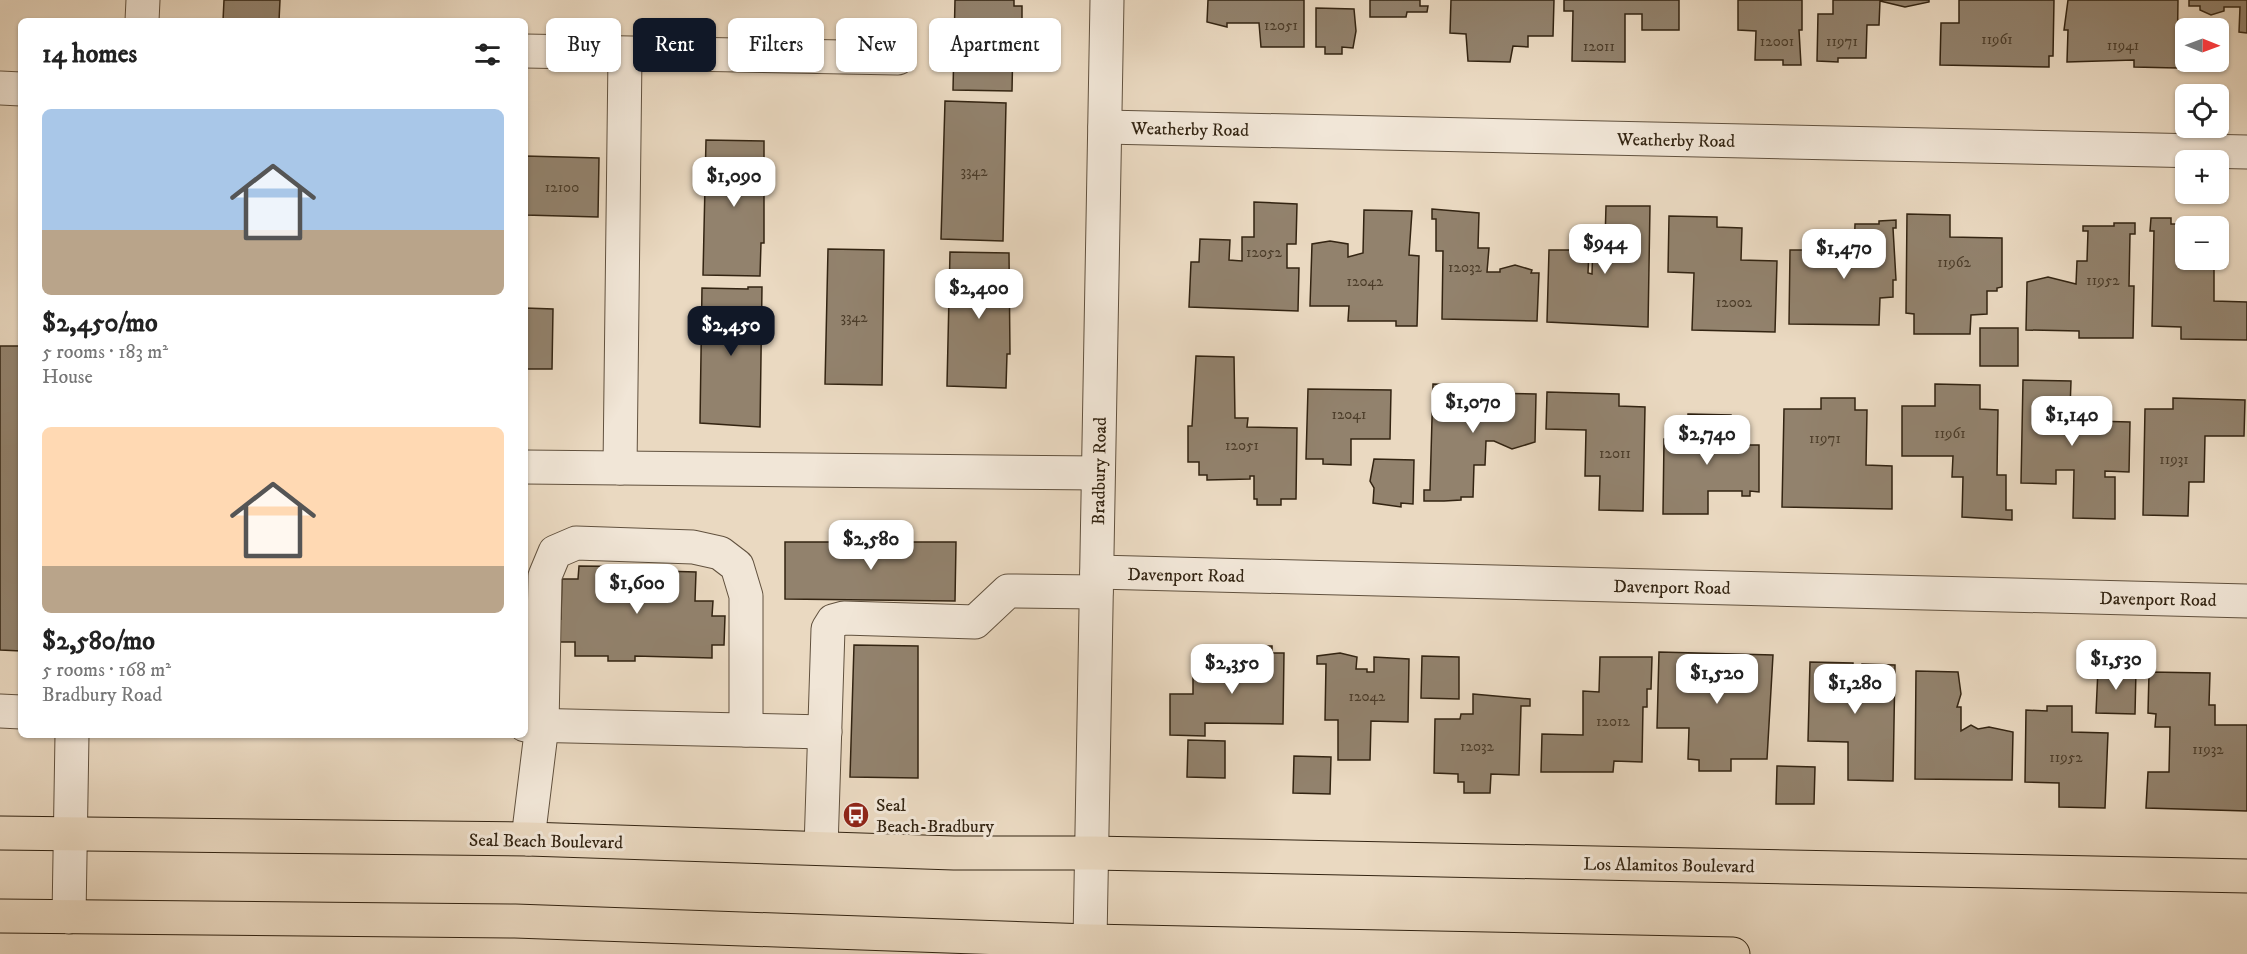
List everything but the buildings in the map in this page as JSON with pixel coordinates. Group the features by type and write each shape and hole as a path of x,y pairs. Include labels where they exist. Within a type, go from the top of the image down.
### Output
{"main road":[{"name":"Seal Beach Boulevard","path":"0,833 528,839 954,853 1092,853"},
{"name":"Los Alamitos Boulevard","path":"1092,853 2247,876"},
{"path":"0,916 514,921 1091,950 1733,954"}],"street":[{"path":"142,18 143,0"},
{"name":"Bradbury Road","path":"1091,950 1107,0"},
{"path":"528,51 625,55 836,57"},
{"path":"620,468 625,55"},
{"path":"0,88 18,89"},
{"name":"Weatherby Road","path":"1104,127 2247,152"},
{"path":"528,466 1098,473"},
{"path":"528,839 533,725 544,576 555,552 576,543 693,547 720,553 737,566 746,596 746,730"},
{"name":"Davenport Road","path":"825,732 828,629 833,621 844,618 975,622 1008,591 1097,582 2247,601"},
{"path":"0,711 18,712"},
{"path":"533,725 825,732 821,848"},
{"path":"69,918 72,738"}],"place":[{"name":"Seal Beach-Bradbury","path":"856,815"}]}
